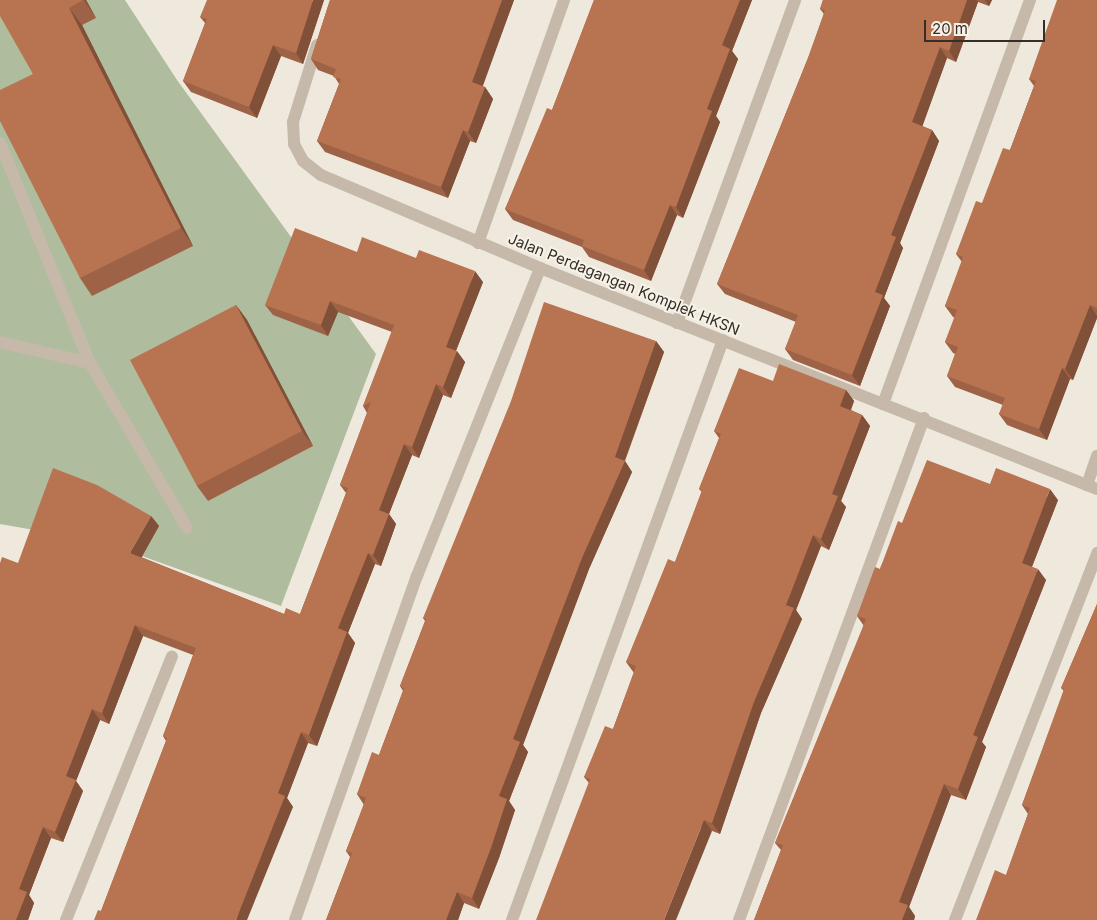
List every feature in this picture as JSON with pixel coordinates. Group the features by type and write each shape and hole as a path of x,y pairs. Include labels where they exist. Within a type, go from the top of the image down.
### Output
{"street":[{"path":"478,243 564,0"},
{"path":"677,323 794,0"},
{"path":"883,404 1030,0"},
{"name":"Jalan Perdagangan Komplek HKSN","path":"321,35 293,122 294,144 303,161 321,175 478,243 883,404 924,418 1092,487"},
{"path":"0,143 90,363 186,528"},
{"path":"295,920 417,576 540,268"},
{"path":"512,920 723,340"},
{"path":"0,342 90,363"},
{"path":"739,920 924,418"},
{"path":"1092,487 1097,456"},
{"path":"955,920 1097,553"},
{"path":"66,920 172,656"}],"green space":[{"path":"0,0 125,0 177,80 376,354 281,606 103,542 0,524"}],"building":[{"path":"0,0 83,0 69,8 181,228 80,278 0,121 0,90 33,74 0,16"},
{"path":"207,0 313,0 296,53 273,45 249,107 183,81 207,19 200,17"},
{"path":"330,0 502,0 472,82 485,87 468,132 463,130 441,187 317,141 341,79 333,77 336,69 311,59"},
{"path":"594,0 740,0 722,45 730,49 707,109 712,111 676,207 670,205 644,270 582,246 584,240 505,209 547,108 552,110"},
{"path":"823,0 967,0 949,51 940,47 912,122 932,130 891,235 896,237 875,292 883,295 852,375 785,349 798,315 717,284 808,58 825,10 820,9"},
{"path":"1057,0 1097,0 1097,308 1090,305 1065,369 1062,368 1039,429 999,414 1005,398 947,376 958,347 945,342 957,310 945,306 963,257 956,254 976,201 982,203 1003,148 1010,150 1036,81 1029,79"},
{"path":"295,228 357,252 362,237 416,258 419,250 475,271 446,347 457,351 443,387 436,384 412,447 404,444 379,510 389,514 373,555 368,553 338,628 347,632 309,735 301,732 278,793 285,796 236,920 94,920 98,910 101,911 167,738 163,736 196,648 135,625 102,713 92,709 66,776 76,780 55,832 43,827 19,889 27,892 16,920 0,920 0,563 2,557 18,563 53,468 97,485 151,516 130,553 284,614 286,608 300,614 348,488 340,485 371,402 363,406 394,325 330,301 321,325 265,305"},
{"path":"544,302 656,341 615,457 625,461 582,558 513,739 520,742 499,796 507,799 491,848 472,898 457,892 446,920 326,920 352,853 346,851 366,798 357,794 372,752 379,755 404,688 400,686 426,619 423,618 511,401"},
{"path":"236,305 302,431 197,486 130,360"},
{"path":"779,364 846,390 840,406 862,415 832,494 838,496 821,539 813,535 786,605 794,608 754,702 712,823 704,820 664,920 536,920 590,779 584,777 605,726 613,729 636,666 626,662 668,559 675,562 702,490 699,489 721,434 714,431 739,368 773,381"},
{"path":"927,460 990,484 996,468 1050,489 1022,563 1038,569 973,735 978,737 958,789 944,784 899,902 908,905 902,920 754,920 783,845 775,843 866,619 857,616 875,567 880,569 898,521 902,523"},
{"path":"1097,604 1097,920 976,920 995,870 1006,875 1030,808 1022,805 1064,689 1061,688"}]}
